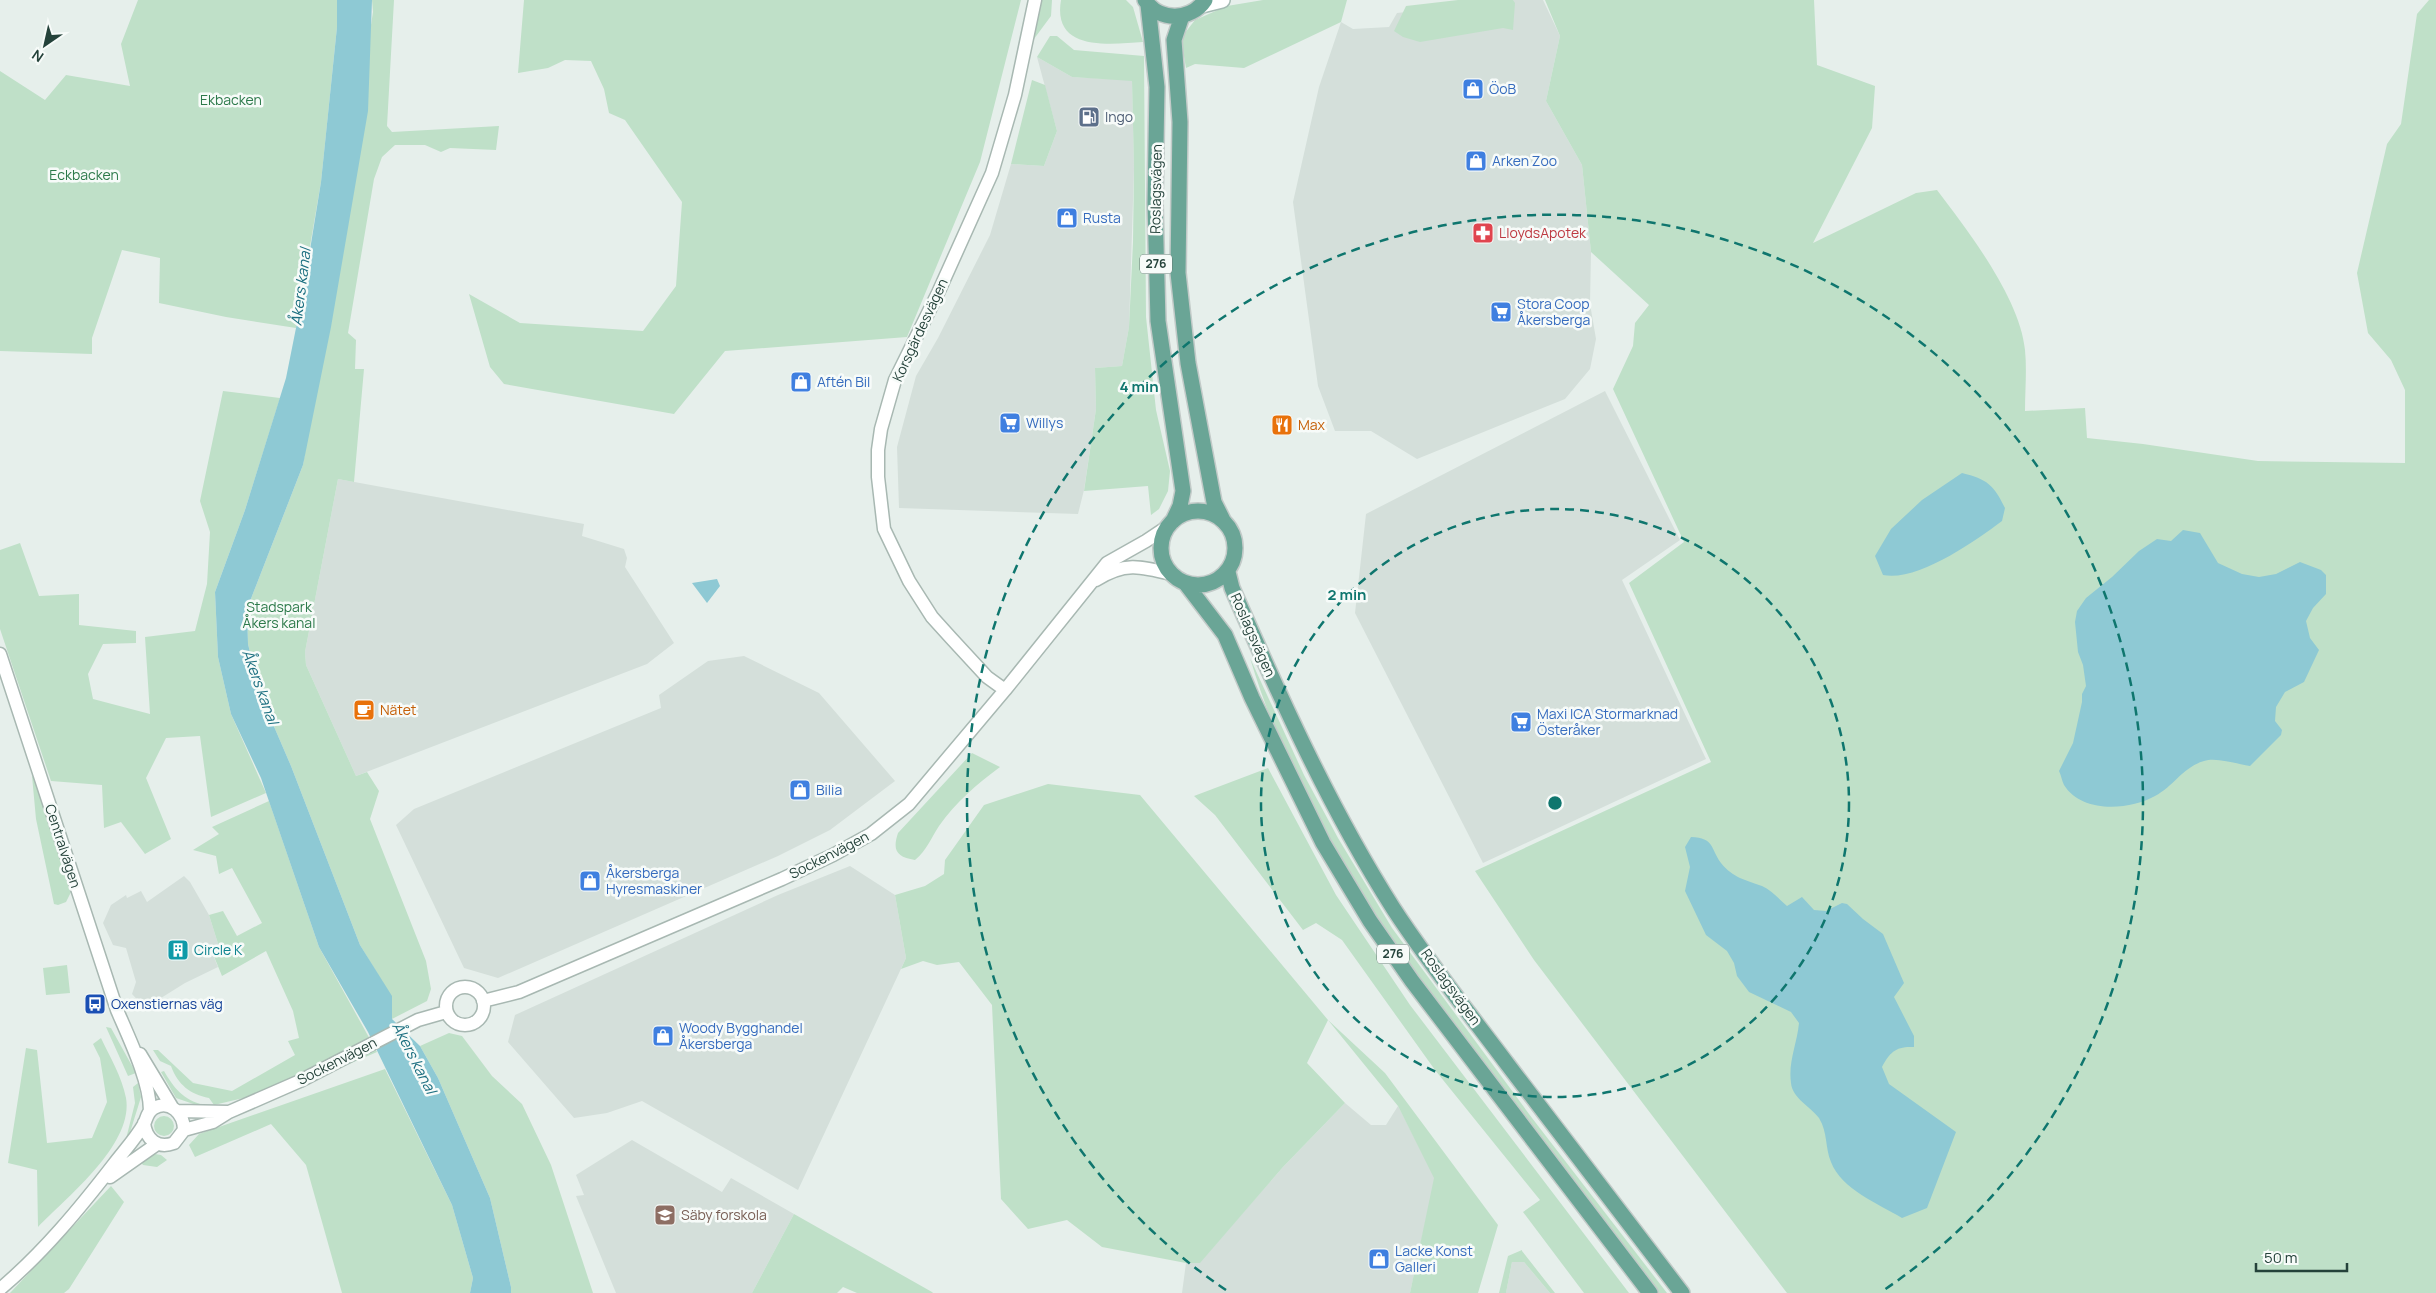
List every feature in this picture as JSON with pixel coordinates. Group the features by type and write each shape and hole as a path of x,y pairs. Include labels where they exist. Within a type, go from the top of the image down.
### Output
{"main road":[{"path":"1182,16 1193,12 1204,2 1222,0"},
{"name":"276","path":"1146,2 1163,15 1182,16"},
{"name":"Roslagsvägen","path":"1146,2 1158,88 1155,228 1158,321 1183,491 1180,506 1170,524"},
{"name":"Roslagsvägen","path":"1182,16 1174,40 1180,122 1178,273 1190,372 1214,502 1224,522"},
{"path":"1194,511 1210,514 1224,522 1233,536 1235,544 1233,560 1228,572 1211,583 1194,586 1186,584 1171,574 1162,560 1160,551 1161,542 1170,524 1194,511"},
{"name":"Roslagsvägen","path":"1228,572 1232,588 1314,768 1352,839 1395,910 1488,1038 1682,1293"},
{"name":"Roslagsvägen","path":"1186,584 1226,635 1252,698 1323,843 1370,921 1412,981 1650,1293"}],"street":[{"name":"Korsgärdesvägen","path":"1005,690 987,677 932,617 909,581 884,530 878,477 878,450 881,429 895,380 938,293 992,173 1015,95 1036,0"},
{"name":"Sockenvägen","path":"483,1001 519,992 782,878 833,855 871,834 909,804 1005,690 1106,563 1170,524"},
{"name":"Sockenvägen","path":"1087,586 1109,572 1130,566 1171,574"},
{"name":"Centralvägen","path":"0,654 117,1010 129,1038 150,1100 150,1111"},
{"path":"460,987 474,989 483,1001 481,1016 470,1025 455,1023 446,1012 447,997 460,987"},
{"name":"Sockenvägen","path":"96,1188 157,1144 168,1145 174,1143 184,1130 213,1122 229,1112 300,1081 418,1020 446,1012"},
{"name":"Centralvägen","path":"129,1038 175,1109"},
{"name":"Sockenvägen","path":"0,1289 22,1270 96,1188 144,1123 150,1111 162,1105 175,1109 229,1112"},
{"path":"175,1109 182,1117 184,1130"},
{"path":"144,1123 146,1135 157,1144"}],"shaded area":[{"path":"1514,0 1543,0 1560,36 1546,101 1582,165 1591,252 1590,304 1596,339 1590,369 1565,399 1417,459 1371,431 1335,431 1318,386 1293,202 1319,87 1341,22 1353,29 1389,27 1397,13"},
{"path":"1037,57 1072,77 1132,80 1134,169 1129,327 1122,366 1095,368 1096,409 1084,490 1078,514 899,508 897,447 916,376 938,338 990,235 1011,164 1044,166 1057,131"},
{"path":"1605,391 1680,540 1622,580 1706,759 1483,863 1355,613 1366,514"},
{"path":"338,479 584,524 582,536 624,549 627,558 625,567 674,643 647,664 356,776 306,665 305,652"},
{"path":"744,656 819,693 895,781 830,830 778,856 498,978 464,968 396,825 414,809 661,708 659,695 708,661"},
{"path":"850,866 895,895 906,958 798,1190 642,1101 607,1113 574,1118 508,1042 515,1015 778,895"},
{"path":"184,876 190,882 209,915 220,950 213,955 218,967 185,983 145,1008 132,994 136,982 126,948 113,945 103,923 111,905 126,895 127,898 141,891 147,902"},
{"path":"1345,1103 1371,1125 1386,1125 1398,1106 1435,1178 1410,1293 1182,1293 1186,1263 1200,1262 1283,1167"},
{"name":"Säby forskola","path":"632,1140 722,1192 731,1178 794,1214 752,1293 616,1293 576,1196 584,1195 576,1175"},
{"path":"1512,1262 1524,1262 1550,1293 1506,1293"}],"green space":[{"path":"138,0 337,0 337,27 321,182 296,328 226,317 159,303 160,258 122,250 92,338 92,354 0,351 0,71 45,100 66,75 130,86 121,44"},
{"name":"Stadspark Åkers kanal","path":"372,0 394,0 387,126 392,132 499,126 496,150 450,148 441,152 425,145 395,145 382,157 374,179 348,333 356,340 355,369 364,369 354,482 338,479 305,652 306,665 356,776 367,772 379,791 370,819 426,961 431,989 427,1001 392,1019 391,996 360,945 291,766 260,694 248,644 247,609 303,465 373,12"},
{"path":"524,0 1021,0 980,162 907,337 725,351 674,414 504,384 490,367 469,294 520,323 643,331 676,286 682,202 625,120 609,113 604,89 591,61 565,60 548,68 518,73"},
{"path":"1040,0 1052,0 1051,16 1031,43"},
{"path":"1061,0 1126,0 1133,7 1143,42 1100,43 1074,37 1065,29 1061,17"},
{"path":"1263,0 1347,0 1341,22 1244,68 1195,64 1186,68 1181,38 1195,20 1227,6"},
{"path":"1458,0 1513,0 1515,3 1513,30 1503,28 1420,42 1403,37 1394,31 1406,6"},
{"path":"1545,0 1814,0 1817,65 1875,86 1872,128 1813,243 1916,193 1937,190 1991,266 2014,309 2025,350 2025,411 2085,408 2087,438 2143,444 2258,461 2405,463 2405,390 2391,360 2368,333 2357,273 2387,144 2401,124 2417,14 2429,0 2436,0 2436,1293 1787,1293 1534,960 1475,871 1711,762 1629,583 1684,542 1613,389 1633,346 1635,323 1649,305 1591,252 1582,165 1546,101 1560,36"},
{"path":"1050,36 1057,36 1074,50 1144,56 1146,317 1156,410 1170,471 1168,491 1159,509 1151,515 1148,486 1084,491 1096,409 1095,368 1122,366 1129,327 1134,169 1132,81 1072,77 1037,57"},
{"path":"1032,80 1045,85 1057,131 1044,166 1011,164"},
{"path":"223,391 280,398 245,510 215,592 218,657 231,714 266,793 211,817 200,736 166,738 146,778 171,839 145,854 121,822 104,828 102,785 51,781 0,629 0,550 20,543 39,596 79,594 79,625 136,631 136,643 103,644 88,674 93,699 150,714 145,637 195,631 207,584 210,532 200,501"},
{"path":"1250,658 1304,775 1338,838 1392,928 1532,1118 1667,1293 1659,1293 1428,989 1391,937 1325,831 1296,775 1271,718"},
{"path":"972,753 1000,767 952,809 926,848 915,860 900,855 896,849 898,833"},
{"path":"1268,768 1336,895 1410,1005 1629,1293 1584,1293 1523,1212 1540,1200 1435,1070 1342,940 1316,923 1303,930 1215,815 1194,796"},
{"path":"32,776 36,779 71,892 66,902 58,905 54,904 36,819"},
{"path":"1048,784 1140,795 1328,1020 1307,1063 1345,1103 1283,1167 1200,1263 1186,1263 1102,1247 1067,1220 1028,1229 1001,1199 992,1005 959,962 937,965 923,961 901,969 906,958 895,895 925,886 944,874 945,860 984,805"},
{"path":"269,801 319,947 377,1052 303,1084 214,1105 209,1098 196,1094 186,1088 177,1078 171,1066 160,1061 153,1050 158,1050 193,1083 232,1091 295,1055 288,1041 299,1038 293,1011 266,951 222,976 213,954 220,950 209,915 223,911 237,936 262,923 232,868 219,874 216,856 193,850 219,834 212,827"},
{"path":"67,965 70,993 46,995 43,968"},
{"path":"1328,1020 1385,1073 1498,1225 1478,1293 1410,1293 1434,1178 1398,1106"},
{"path":"106,1027 111,1028 136,1073 128,1076"},
{"path":"449,1033 462,1036 492,1076 522,1104 551,1165 593,1293 511,1293 490,1198 438,1078 420,1046"},
{"path":"101,1038 122,1082 126,1098 126,1116 120,1133 96,1169 38,1227 37,1170 8,1163 26,1048 37,1050 47,1143 92,1138 107,1102 100,1058 93,1044"},
{"path":"385,1069 452,1205 473,1278 470,1293 342,1293 306,1165 271,1124 195,1157 189,1145 199,1134"},
{"path":"164,1071 185,1097 204,1105 205,1108 176,1098 161,1072"},
{"path":"138,1083 141,1097 128,1139 126,1139 135,1103 133,1087"},
{"path":"164,1116 171,1119 174,1126 171,1133 164,1136 157,1133 154,1126 157,1119"},
{"path":"155,1154 161,1155 167,1160 157,1167 143,1165 140,1161"},
{"path":"111,1186 124,1202 69,1289 64,1293 10,1293"},
{"path":"794,1214 933,1293 857,1293 843,1287 837,1293 752,1293"},
{"path":"1522,1250 1555,1293 1550,1293 1524,1262 1512,1262 1506,1293 1499,1293 1508,1256"}],"water":[{"name":"Åkers kanal","path":"337,0 372,0 368,111 331,327 303,465 247,609 248,644 260,694 291,766 360,945 392,996 392,1019 420,1046 438,1078 490,1198 511,1293 470,1293 473,1278 452,1205 368,1032 319,947 261,778 231,714 218,657 215,592 245,510 286,378 303,293 321,182 337,27"},
{"path":"1962,473 1978,478 1993,488 2005,508 2002,521 1945,559 1928,567 1897,576 1883,575 1875,556 1891,529 1922,500"},
{"path":"2183,530 2200,533 2218,563 2242,574 2259,577 2276,574 2300,562 2321,570 2326,575 2326,594 2313,608 2306,621 2310,638 2319,650 2304,682 2285,692 2276,707 2275,721 2282,730 2281,735 2250,766 2220,760 2204,761 2184,772 2162,792 2145,801 2107,807 2082,801 2064,785 2059,771 2073,743 2082,694 2086,686 2083,665 2078,652 2075,622 2077,611 2086,598 2112,577 2139,551 2157,539 2171,541"},
{"path":"717,579 720,586 707,603 692,583"},
{"path":"1691,837 1704,839 1711,845 1721,863 1730,872 1762,886 1772,892 1787,906 1802,897 1814,910 1826,911 1842,903 1847,904 1883,934 1904,983 1894,997 1914,1036 1914,1047 1894,1051 1882,1067 1889,1084 1956,1132 1927,1208 1902,1218 1862,1195 1836,1172 1829,1157 1824,1129 1819,1118 1798,1098 1792,1088 1790,1075 1799,1023 1791,1012 1749,992 1737,976 1734,963 1727,951 1706,935 1685,891 1690,867 1685,847"}],"place":[{"name":"ÖoB","path":"1473,89"},
{"name":"Ingo","path":"1089,117"},
{"name":"Arken Zoo","path":"1476,161"},
{"name":"Rusta","path":"1067,218"},
{"name":"LloydsApotek","path":"1483,233"},
{"name":"Stora Coop Åkersberga","path":"1501,312"},
{"name":"Aftén Bil","path":"801,382"},
{"name":"Willys","path":"1010,423"},
{"name":"Max","path":"1282,425"},
{"name":"Nätet","path":"364,710"},
{"name":"Maxi ICA Stormarknad Österåker","path":"1521,722"},
{"name":"Bilia","path":"800,790"},
{"name":"Åkersberga Hyresmaskiner","path":"590,881"},
{"name":"Circle K","path":"178,950"},
{"name":"Oxenstiernas väg","path":"95,1004"},
{"name":"Woody Bygghandel Åkersberga","path":"663,1036"},
{"name":"Säby forskola","path":"665,1215"},
{"name":"Lacke Konst Galleri","path":"1379,1259"}],"park label":[{"name":"Ekbacken","path":"231,100"},
{"name":"Eckbacken","path":"84,175"}]}
